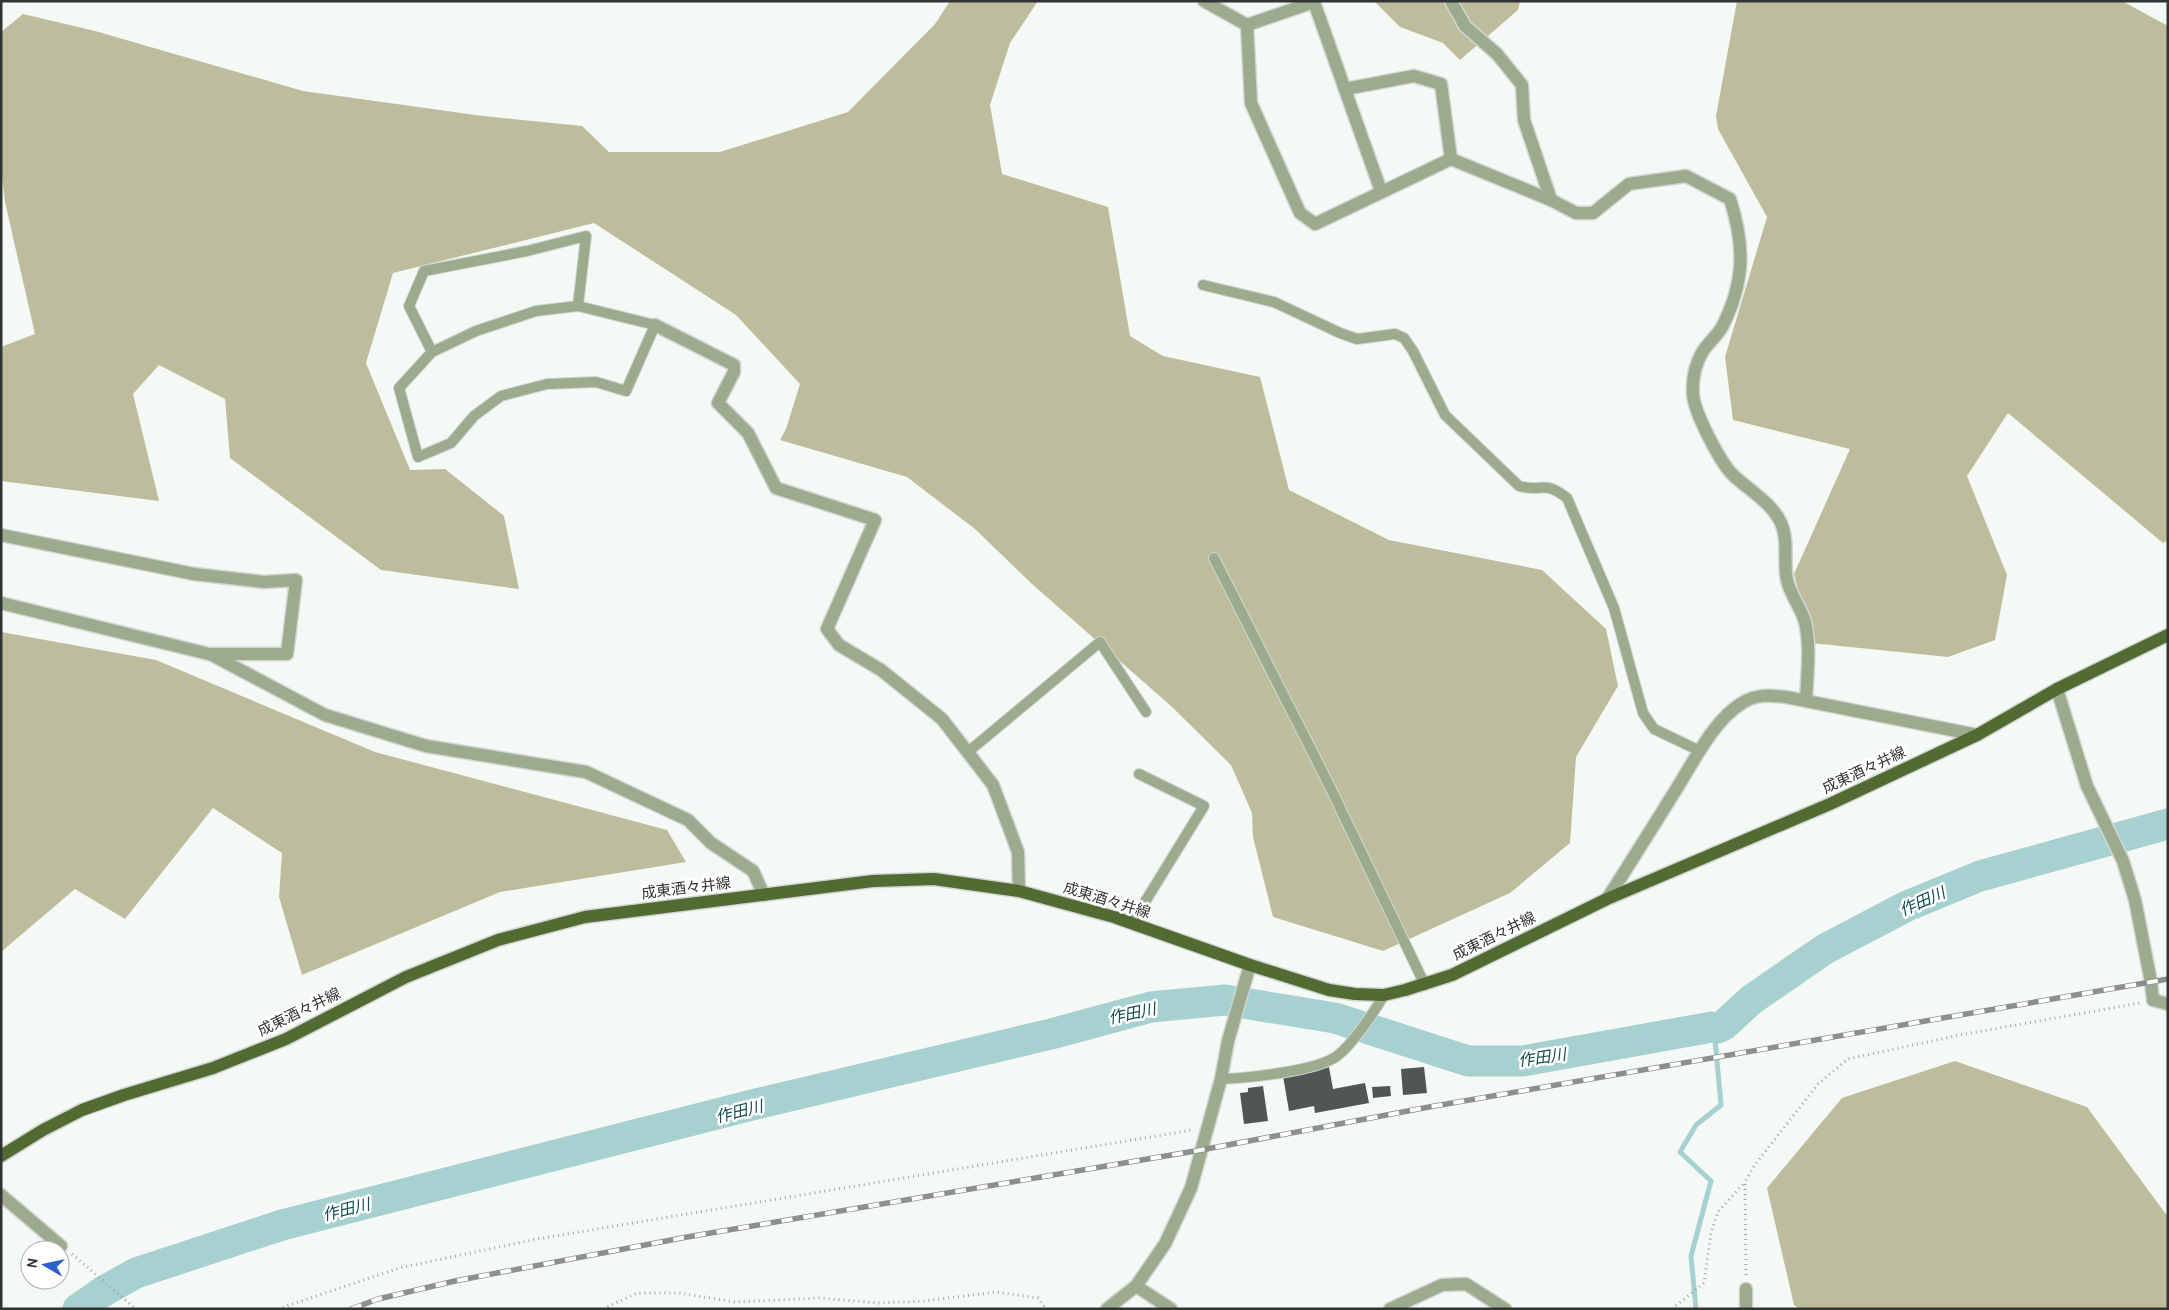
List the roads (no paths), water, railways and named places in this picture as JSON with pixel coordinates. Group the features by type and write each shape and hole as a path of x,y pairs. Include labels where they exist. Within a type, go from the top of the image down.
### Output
{"main road":[{"name":"成東酒々井線","path":"1,1156 27,1139 82,1110 212,1068 286,1039 406,977 498,940 586,917 873,881 934,879 1019,891 1132,923 1250,965 1329,990 1355,994 1384,995 1425,985 1452,975 1607,899 1830,804 1977,735 2057,689 2168,635"}],"street":[{"path":"1204,1 1247,25 1314,2 1381,191"},
{"path":"1451,1 1465,26 1497,54 1522,85 1524,120 1551,200"},
{"path":"1247,25 1251,103 1300,213 1315,224 1451,158 1551,200 1576,213 1593,213 1629,184 1686,176 1730,199 1738,225 1742,251 1740,276 1721,329 1703,351 1693,373 1693,394 1696,412 1731,474 1774,512 1782,524 1787,581 1804,621 1808,642 1806,701"},
{"path":"1345,89 1414,76 1441,84 1451,158"},
{"path":"655,325 734,365 734,372 718,403 748,433 776,488 875,520 827,629 839,645 881,670 942,719 993,785 1018,852 1019,891"},
{"path":"1,535 194,574 264,582 296,580 287,654 209,654 1,603"},
{"path":"209,654 334,718 426,746 586,772 688,820 711,843 753,871 764,895"},
{"path":"2057,689 2087,786 2123,861 2135,900 2153,1000 2168,1004"},
{"path":"1607,899 1723,718 1741,704 1755,697 1769,695 1806,701 1977,735"},
{"path":"1107,1309 1136,1286 1165,1244 1191,1188 1206,1128 1221,1080 1228,1041 1250,965"},
{"path":"1,1195 55,1240"},
{"path":"1390,1309 1442,1285 1466,1284 1505,1309"},
{"path":"1136,1286 1171,1309"},
{"path":"1746,1289 1746,1309"}],"lane":[{"path":"432,352 409,306 424,271 527,251 586,236 578,306"},
{"path":"1203,285 1274,302 1340,334 1358,339 1395,334 1404,338 1414,351 1445,415 1519,486 1528,489 1544,486 1555,488 1567,498 1614,608 1643,713 1654,729 1700,752"},
{"path":"578,306 655,325 626,391 596,382 547,384 501,396 474,416 451,443 418,457 399,388 432,352 476,331 536,311 578,306"},
{"path":"1214,558 1329,785 1425,985"},
{"path":"968,752 1100,642 1146,712"},
{"path":"1132,923 1204,806 1139,774"},
{"path":"1221,1080 1266,1075 1322,1063 1337,1056 1371,1017 1384,995"}],"waterway":[{"name":"作田川","path":"78,1309 104,1291 136,1273 282,1225 756,1104 1051,1034 1151,1007 1225,1000 1335,1018 1468,1061 1523,1061 1712,1027 1718,1028 1724,1025 1751,1000 1825,949 1907,906 1980,876 2168,824"},
{"path":"1696,1309 1691,1256 1711,1181 1680,1152 1696,1125 1721,1105 1715,1040 1718,1028"}],"railway":[{"path":"351,1309 378,1299 455,1281 687,1237 1201,1150 1429,1107 2168,979"}]}
